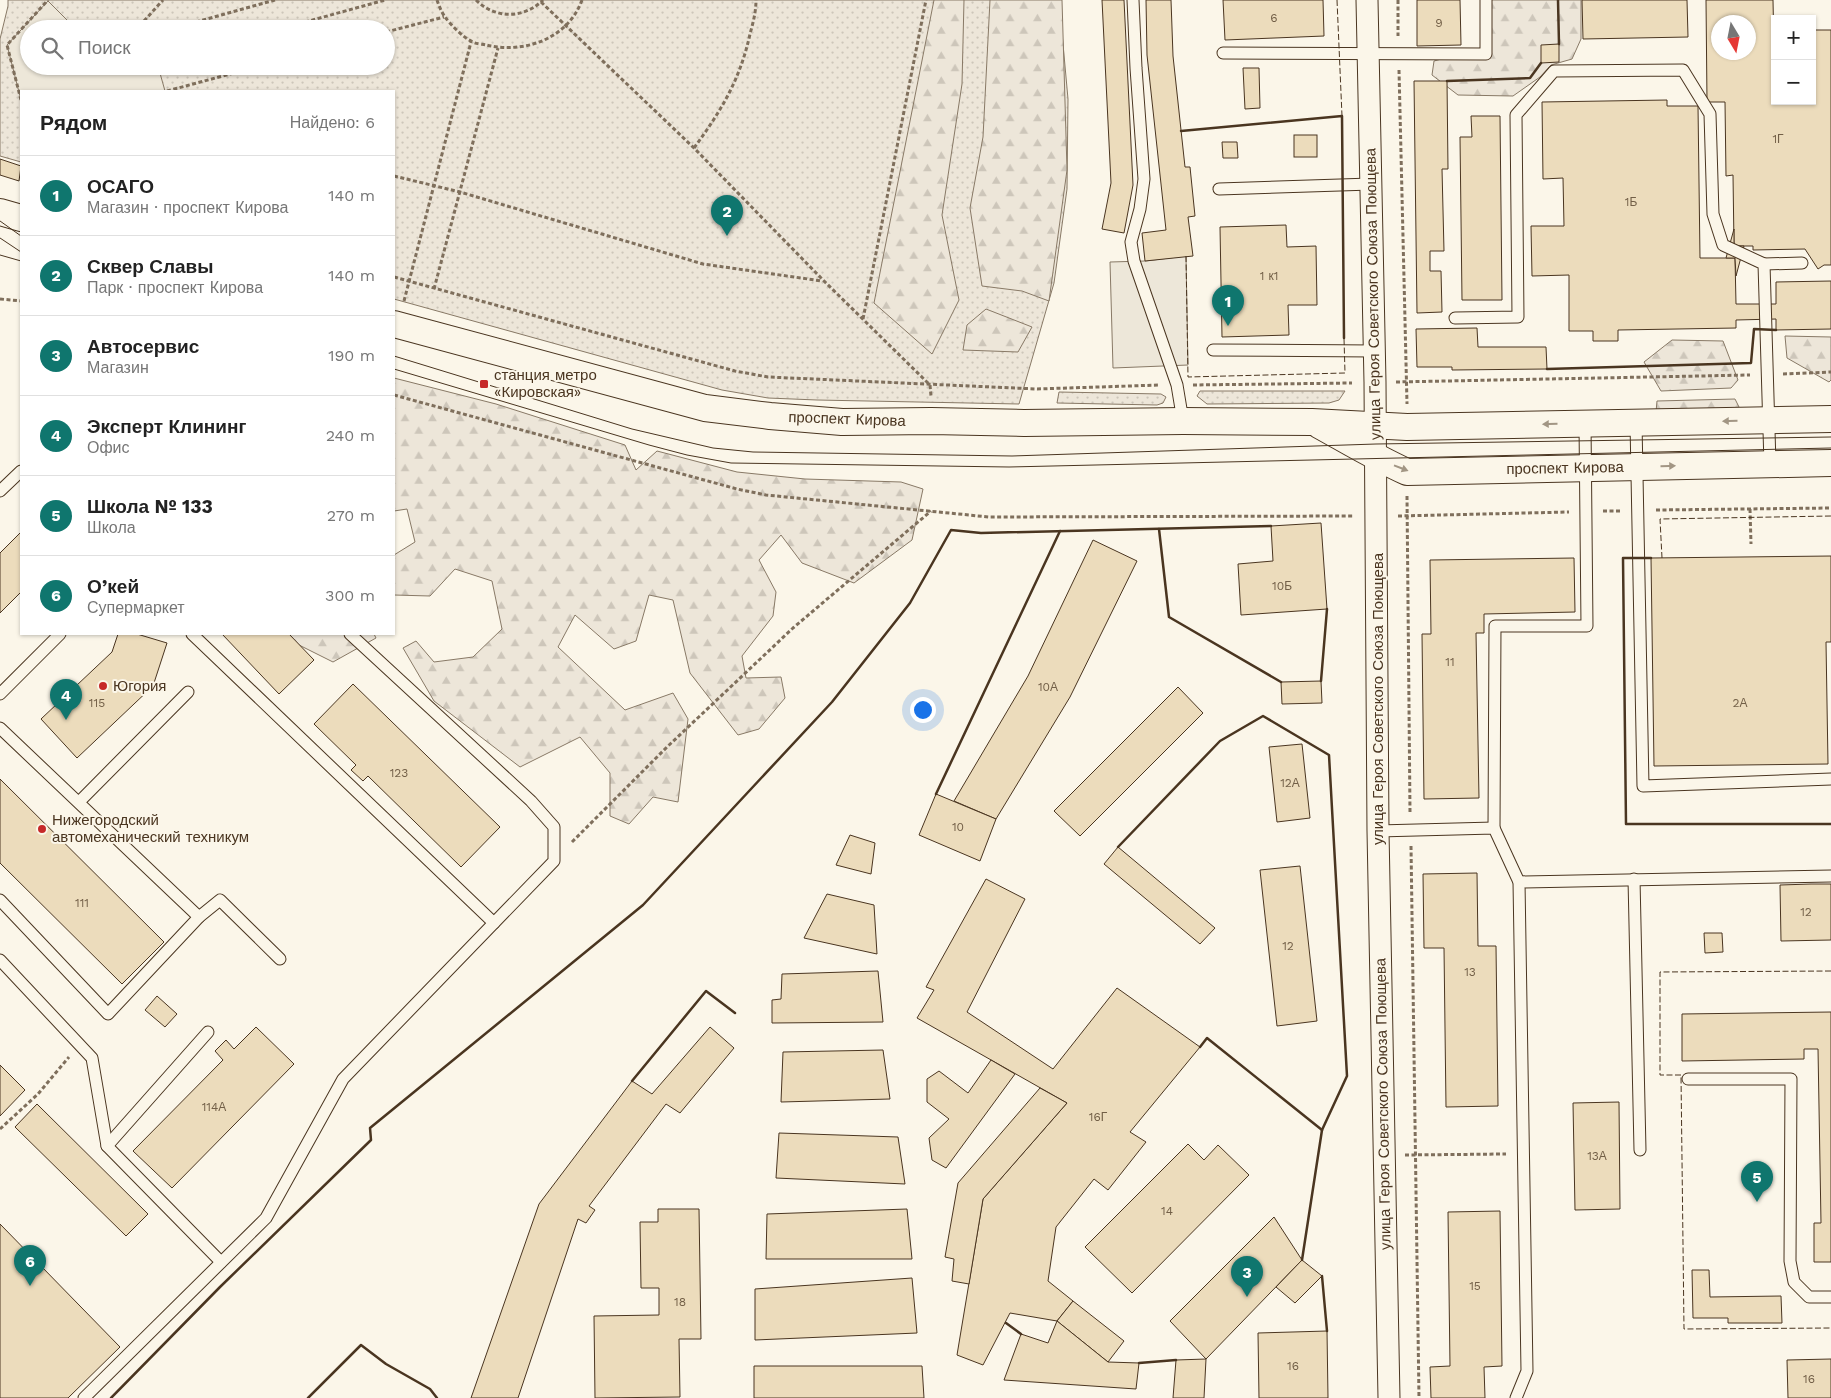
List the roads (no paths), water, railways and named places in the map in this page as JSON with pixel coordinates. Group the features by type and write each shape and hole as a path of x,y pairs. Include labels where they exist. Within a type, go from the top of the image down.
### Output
{"street":[{"name":"улица Героя Советского Союза Поющева","path":"1367,0 1376,426 1378,831 1388,1398"},
{"path":"0,212 20,218"},
{"name":"проспект Кирова","path":"399,314 705,408 842,422 1312,422 1407,427 1831,420"},
{"name":"проспект Кирова","path":"1312,422 1356,445 1376,458 1407,472 1831,463"}],"lane":[{"path":"1133,0 1144,179 1140,209 1131,242 1134,261 1177,385 1183,421"},
{"path":"1223,53 1486,54 1486,0"},
{"path":"1455,318 1518,317 1516,115 1554,71 1683,70 1710,114 1713,214 1723,245 1764,264 1802,263"},
{"path":"1219,189 1371,184"},
{"path":"1764,264 1770,464"},
{"path":"1213,350 1374,351"},
{"path":"1636,423 1643,786 1831,779"},
{"path":"1516,1398 1527,1370 1519,882 1494,828 1495,626 1587,626 1585,424"},
{"path":"0,491 20,472"},
{"path":"0,694 59,635"},
{"path":"193,635 494,923"},
{"path":"84,1398 266,1218 343,1079 554,861 554,827 531,801 351,635"},
{"path":"78,802 188,692"},
{"path":"0,728 199,917"},
{"path":"1378,831 1494,828"},
{"path":"1519,882 1831,876"},
{"path":"1634,879 1640,1150"},
{"path":"0,900 108,1014 199,917 220,900 280,959"},
{"path":"0,960 92,1058 107,1146 221,1262"},
{"path":"107,1146 208,1032"},
{"path":"1688,1079 1791,1080 1790,1261 1794,1282 1809,1297 1831,1297"}],"tram line":[{"path":"0,221 20,235"},
{"path":"0,238 20,251"},
{"path":"0,255 20,261"},
{"path":"395,356 632,429 713,448 753,452 1012,456 1376,444 1831,437"},
{"path":"395,369 649,445 687,455 731,463 1009,467 1831,448"}],"place":[{"name":"Сквер Славы","path":"727,236"},
{"name":"ОСАГО","path":"1228,326"},
{"name":"станция метро «Кировская»","path":"484,384"},
{"name":"Югория","path":"103,686"},
{"name":"Эксперт Клининг","path":"66,720"},
{"name":"Нижегородский автомеханический техникум","path":"42,829"},
{"name":"Школа № 133","path":"1757,1202"},
{"name":"О’кей","path":"30,1286"},
{"name":"Автосервис","path":"1247,1297"}]}
